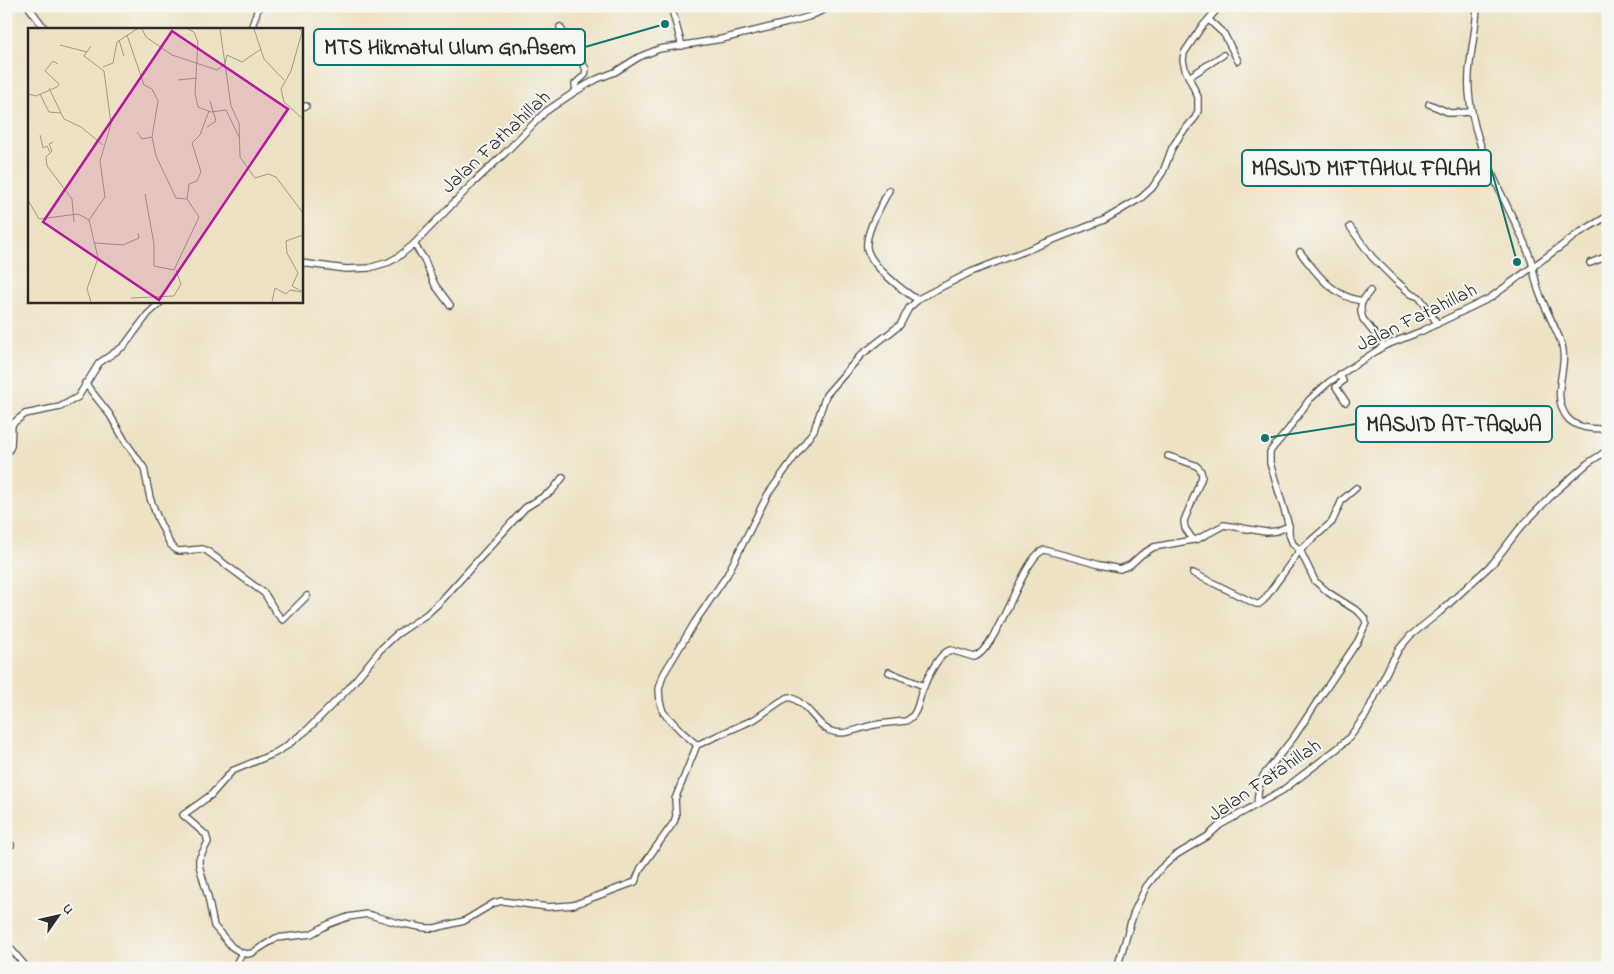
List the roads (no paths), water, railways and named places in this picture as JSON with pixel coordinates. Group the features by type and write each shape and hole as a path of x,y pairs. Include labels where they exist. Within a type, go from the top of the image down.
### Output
{"street":[{"path":"28,6 44,28"},
{"path":"251,28 258,6"},
{"path":"671,6 682,46"},
{"name":"Jalan Fathahillah","path":"302,263 346,268 370,268 393,261 414,244 505,153 536,119 576,91 597,79 615,72 639,57 659,49 722,39 787,23 808,17 832,6"},
{"path":"697,745 663,712 659,689 663,675 727,575 768,494 814,430 826,395 861,354 900,325 909,308 918,300 971,272 1104,220 1146,195 1160,178 1172,148 1195,118 1198,111 1198,97 1183,60 1184,53 1200,29 1220,6"},
{"path":"1478,6 1468,72 1475,125 1489,168 1521,236 1533,266 1540,293 1562,344 1564,361 1560,382 1560,400 1564,411 1570,420 1578,425 1608,429"},
{"path":"1209,20 1224,34 1238,61"},
{"path":"560,27 586,69 585,74 575,84 576,91"},
{"path":"1189,77 1223,55"},
{"path":"1429,104 1450,113 1472,112"},
{"path":"889,190 873,222 868,241 868,250 872,258 889,278 918,300"},
{"name":"Jalan Fatahillah","path":"1257,804 1258,787 1263,776 1294,737 1350,654 1366,623 1366,619 1354,608 1321,588 1315,581 1300,550 1293,544 1289,534 1290,526 1270,463 1270,452 1288,430 1308,400 1340,374 1384,346 1437,324 1490,298 1579,233 1608,216"},
{"path":"1350,226 1372,257 1411,294 1419,297 1430,310 1437,324"},
{"path":"414,244 424,259 435,284 450,305"},
{"path":"1300,252 1318,275 1332,288 1345,297 1362,301"},
{"path":"1590,263 1608,256"},
{"path":"1370,291 1362,301 1363,319 1384,346"},
{"path":"6,456 12,446 12,424 25,414 60,406 78,398 98,362 124,346 148,314 161,302"},
{"path":"1340,374 1343,381 1336,387 1346,402"},
{"path":"85,383 110,415 144,468 158,519 170,544 176,550 203,549 207,551 264,593 282,620 307,596"},
{"name":"Jalan Fatahillah","path":"1117,968 1134,912 1156,873 1176,855 1208,836 1220,825 1290,785 1349,738 1366,715 1395,656 1410,636 1440,612 1493,563 1520,528 1556,491 1588,463 1608,450"},
{"path":"1168,456 1195,466 1202,473 1184,521 1185,528 1193,540"},
{"path":"563,477 552,491 525,508 441,601 427,614 396,635 380,650 349,688 307,730 273,754 232,771 211,795 183,815 206,835 208,839 199,859 199,865 214,926 232,947 242,953 252,953 276,938 311,934 348,917 367,914 398,923 435,928 464,921 494,903 502,901 548,907 573,905 635,882 640,868 674,822 676,816 675,799 697,745 755,719 789,697 798,701 828,730 838,733 874,725 906,721 912,717 924,686 941,655 948,650 974,657 979,655 999,624 1034,556 1041,550 1120,569 1130,565 1154,547 1193,540 1224,525 1266,532 1277,531 1290,526"},
{"path":"1193,572 1259,604 1264,600 1300,550 1332,522 1342,500 1356,488"},
{"path":"889,672 924,686"},
{"path":"6,943 27,968"},
{"path":"234,968 242,953"}],"place":[{"name":"MTS Hikmatul Ulum Gn.Asem","path":"665,24"},
{"name":"MASJID MIFTAHUL FALAH","path":"1517,262"},
{"name":"MASJID AT-TAQWA","path":"1265,438"}]}
